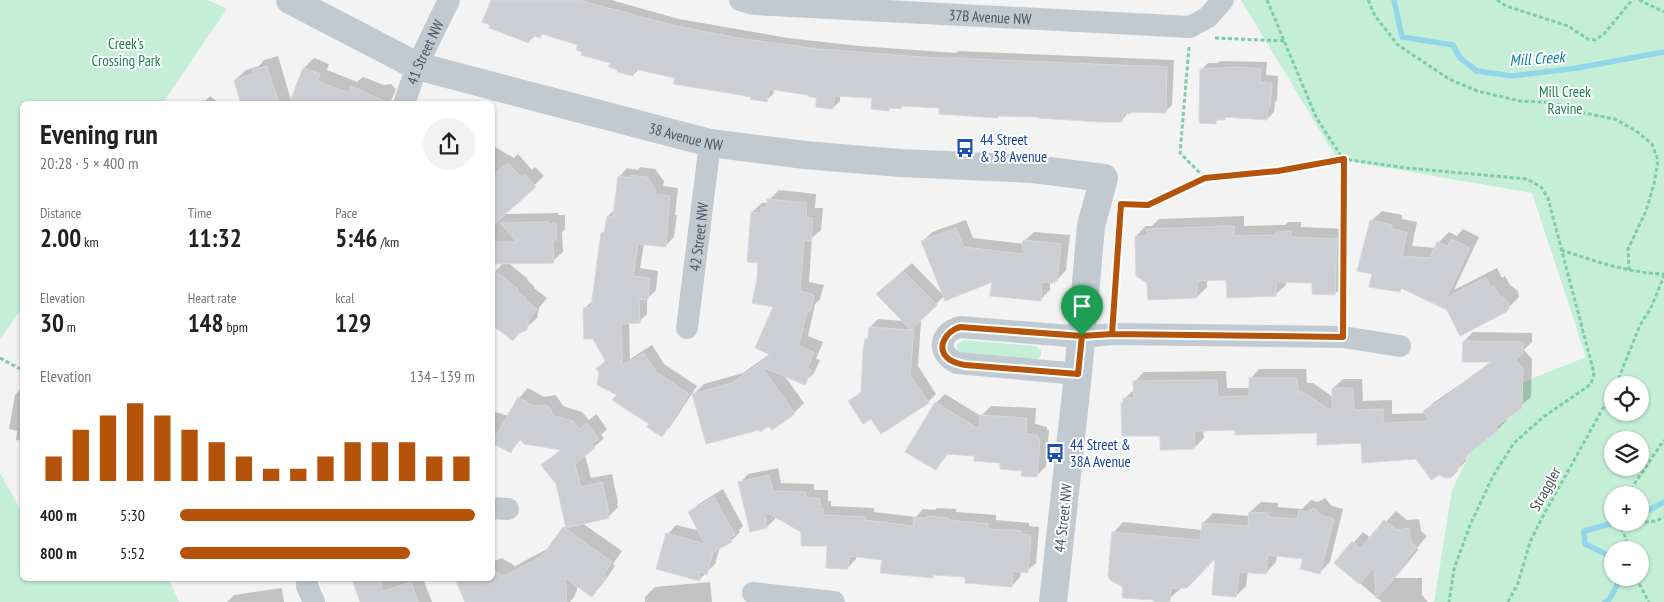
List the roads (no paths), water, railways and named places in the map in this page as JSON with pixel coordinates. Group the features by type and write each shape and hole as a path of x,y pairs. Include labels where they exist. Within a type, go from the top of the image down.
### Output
{"street":[{"name":"38 Avenue NW","path":"290,0 417,66 710,144 900,164 1033,169 1104,178"},
{"name":"41 Street NW","path":"405,101 417,66 448,0"},
{"name":"37B Avenue NW","path":"740,0 763,4 1196,26 1223,0"},
{"name":"42 Street NW","path":"687,328 710,144"},
{"name":"44 Street NW","path":"1053,602 1082,336 1091,226 1104,178"},
{"path":"1078,374 965,365 950,360 946,356 943,346 944,340 948,332 960,327 1082,336 1112,334 1343,337 1400,346"},
{"path":"307,581 307,586 314,602"},
{"path":"753,593 834,602"}],"waterway":[{"name":"Mill Creek","path":"1394,0 1402,37 1453,45 1460,58 1477,71 1512,76 1577,68 1664,52"},
{"name":"Mill Creek","path":"1649,510 1664,502"},
{"name":"Mill Creek","path":"1604,526 1584,531 1585,544 1604,553"},
{"name":"Mill Creek","path":"1605,602 1609,600 1617,586"}],"place":[{"name":"44 Street & 38 Avenue","path":"965,148"},
{"name":"44 Street & 38A Avenue","path":"1055,453"}],"park label":[{"name":"Creek's Crossing Park","path":"126,52"},
{"name":"Mill Creek Ravine","path":"1565,100"}]}
